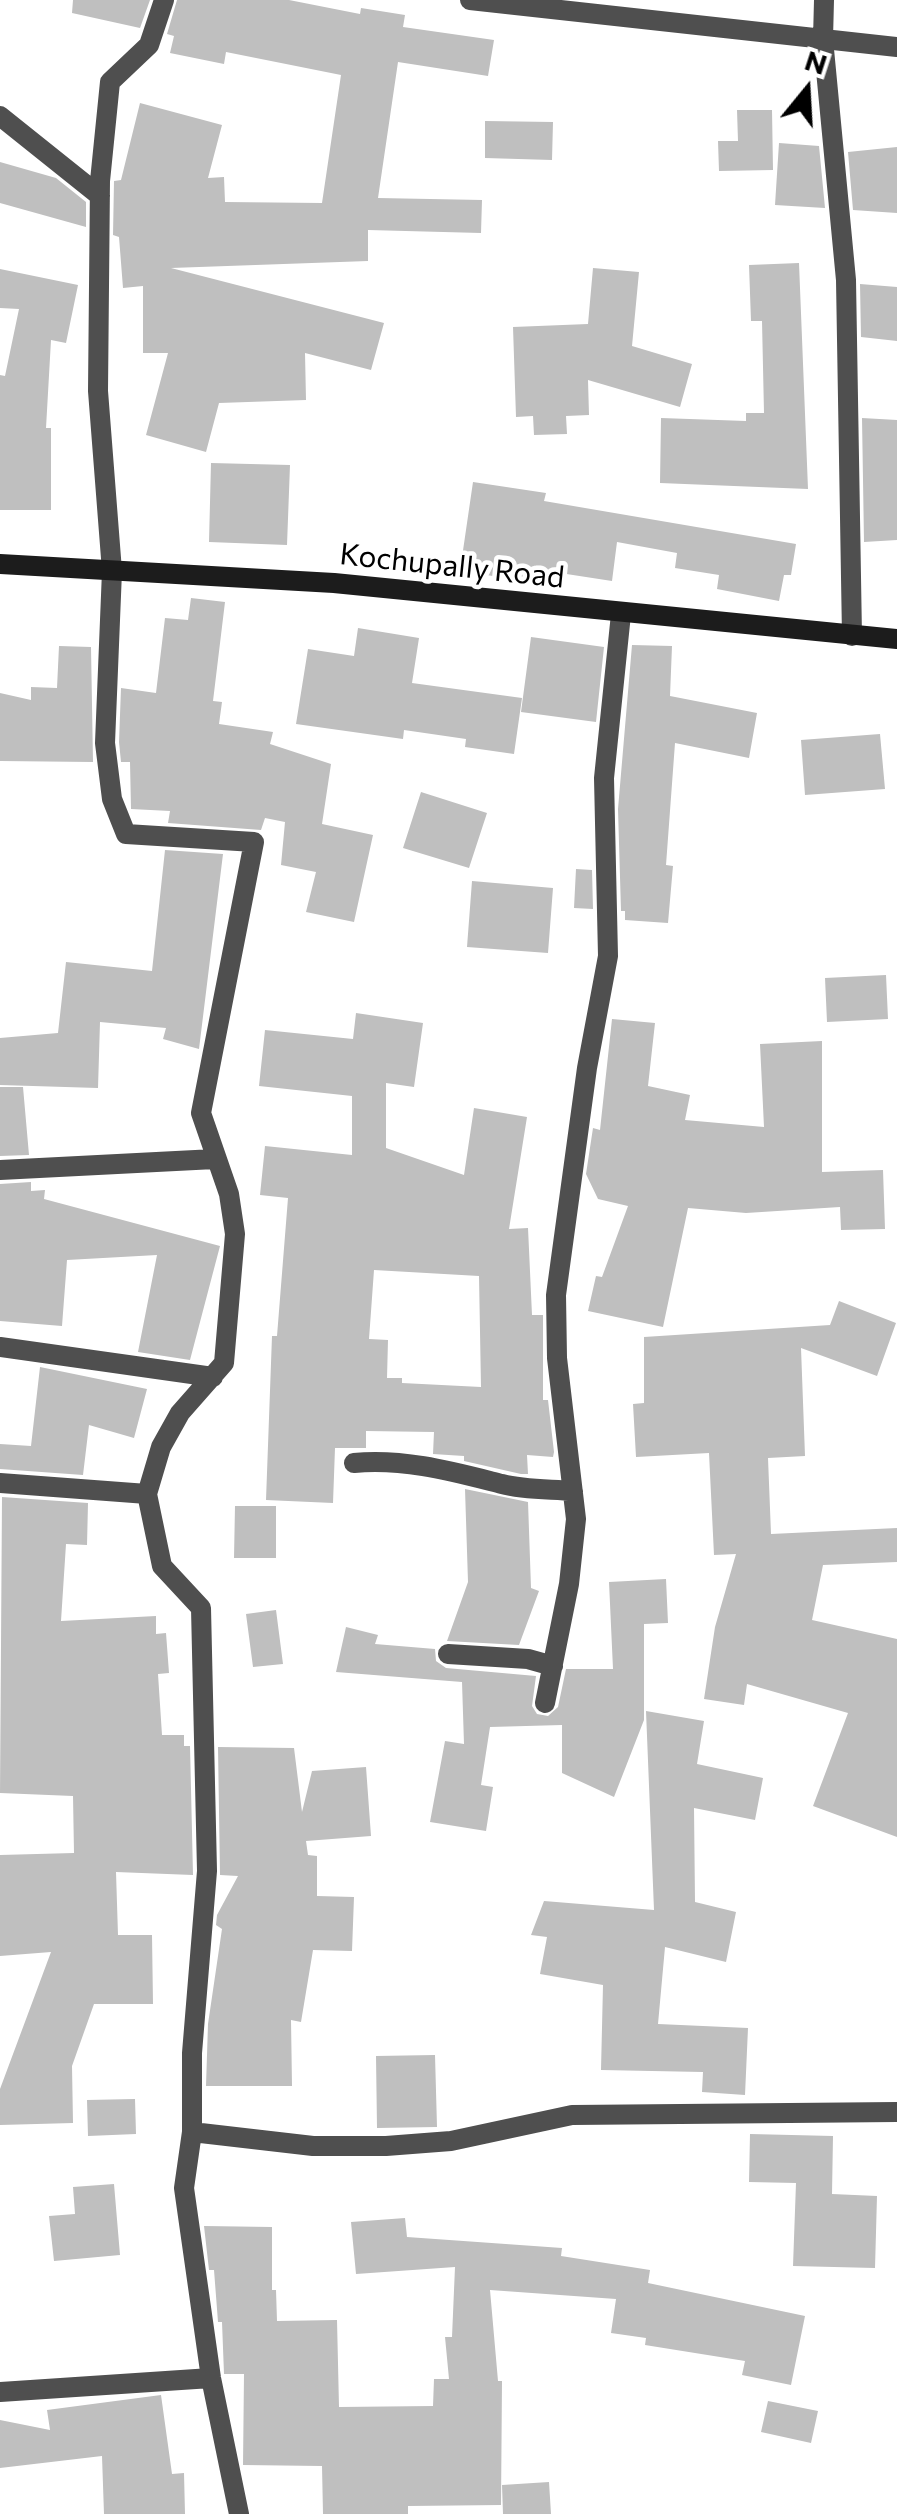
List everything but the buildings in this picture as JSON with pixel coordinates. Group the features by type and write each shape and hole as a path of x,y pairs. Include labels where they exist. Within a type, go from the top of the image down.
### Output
{"main road":[{"name":"Kochupally Road","path":"0,564 334,583 897,639"}],"street":[{"path":"164,0 149,45 110,82 100,196 98,391 112,571 104,742 112,799 126,834 254,842 201,1113 229,1194 235,1234 224,1362 180,1413 161,1447 147,1494 162,1566 201,1608 207,1871 192,2053 192,2132 184,2188 211,2378 239,2514"},
{"path":"470,0 897,47"},
{"path":"824,0 823,39 846,280 852,636"},
{"path":"0,116 100,196"},
{"path":"546,1703 570,1584 576,1519 557,1358 556,1295 587,1068 608,956 604,778 621,614"},
{"path":"0,1170 215,1160"},
{"path":"0,1347 213,1377"},
{"path":"354,1462 378,1460 434,1467 505,1486 573,1492"},
{"path":"0,1483 147,1494"},
{"path":"448,1654 528,1659 553,1666"},
{"path":"192,2132 312,2146 386,2146 451,2141 572,2115 897,2112"},
{"path":"0,2392 211,2378"}]}
